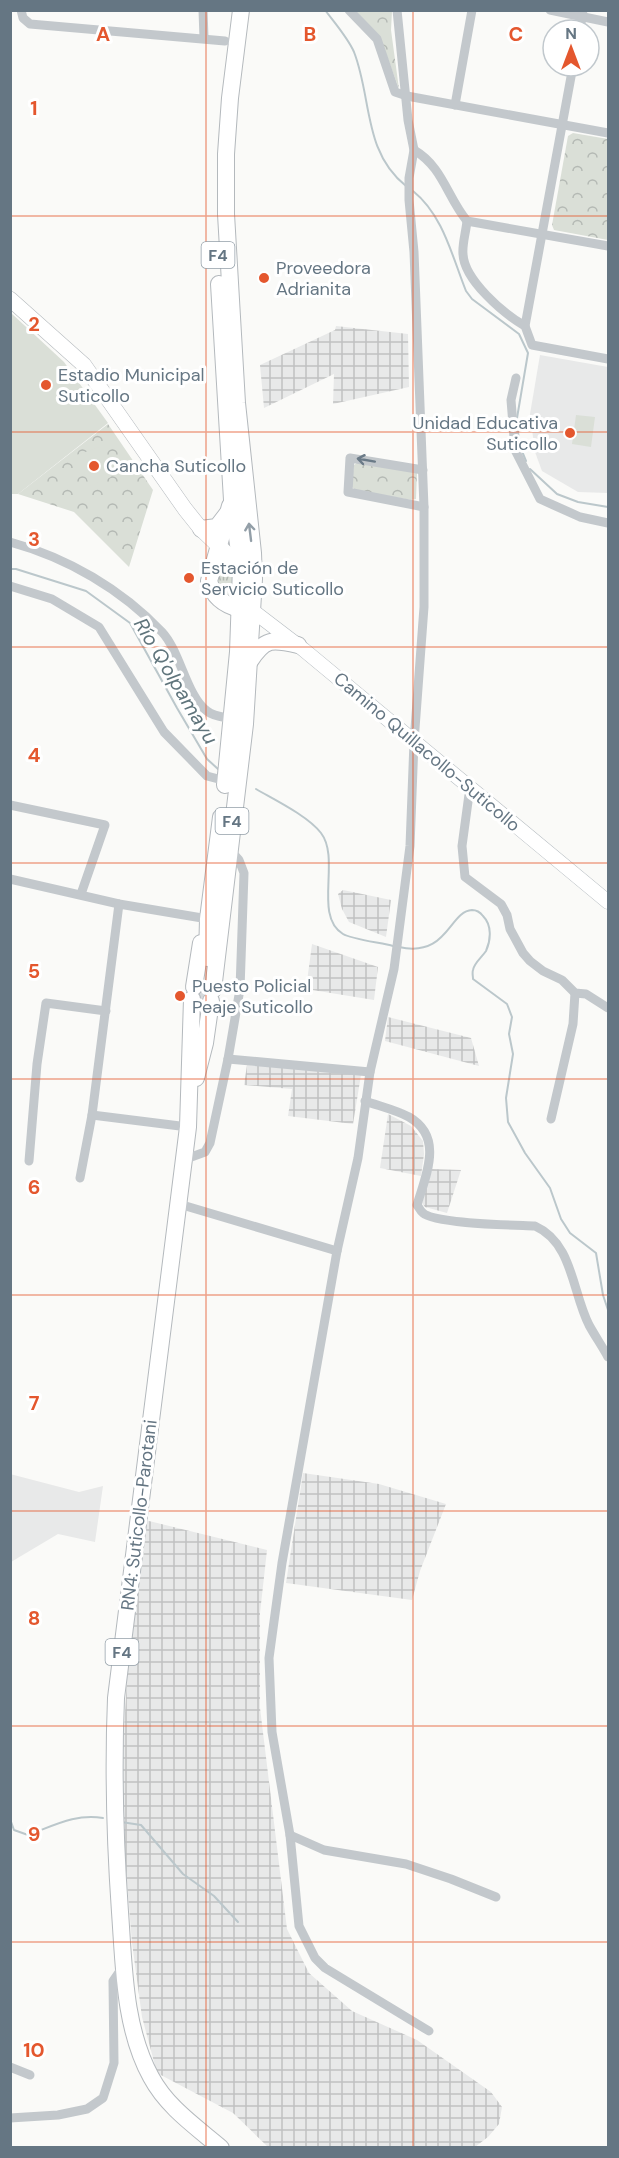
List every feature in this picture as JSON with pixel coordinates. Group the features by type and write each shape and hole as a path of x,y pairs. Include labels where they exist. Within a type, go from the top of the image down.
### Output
{"highway":[{"name":"F4","path":"203,994 229,849 245,724 243,666 246,610 230,507 216,181 218,118 230,10"},
{"name":"F4","path":"241,10 226,154 226,214 237,403 253,553 254,579 246,610"},
{"path":"201,529 217,527 230,507"},
{"path":"230,507 209,580 211,590 222,602 243,666"},
{"path":"222,602 246,610"},
{"path":"243,666 264,643 280,641 298,645"},
{"name":"F4","path":"203,994 208,919 233,719 243,666"},
{"name":"RN4: Suticollo-Parotani","path":"203,994 191,1077 179,1204 116,1698 113,1764 124,1966 129,2008 137,2045 151,2076 165,2098 221,2148"},
{"name":"RN4: Suticollo-Parotani","path":"190,1102 205,1043 203,994"}],"main road":[{"path":"10,299 84,365 201,529 254,579"},
{"path":"201,529 210,550 212,566"},
{"name":"Camino Quillacollo-Suticollo","path":"246,610 298,645 609,902"}],"street":[{"path":"21,10 23,18 30,24 225,41"},
{"path":"203,10 204,38"},
{"path":"349,10 377,39 395,92 562,126 609,133"},
{"path":"398,10 397,22 408,120 414,150 409,178 409,200 414,252 424,507 424,607 414,742 410,846 399,940 370,1072 358,1158 337,1251 282,1563 269,1658 272,1732 290,1835 299,1926 315,1958 325,1968 429,2031"},
{"path":"455,105 472,10"},
{"path":"550,10 583,14 609,22"},
{"path":"571,78 525,326 532,345 609,359"},
{"path":"414,150 427,158 436,168 460,213 467,221 609,246"},
{"path":"467,221 463,255 475,283 513,319 525,326"},
{"path":"516,378 511,400 515,450 540,499 580,517 609,523"},
{"path":"423,470 350,458 348,492 424,507"},
{"path":"10,542 82,570 128,601 165,635 195,695 206,711 216,716 233,719"},
{"path":"10,586 52,599 99,627 164,732 207,776 226,781"},
{"path":"470,787 462,846 465,877 501,904 507,915 510,930 530,961 543,971 562,980 575,993 586,994 609,1008"},
{"path":"10,805 105,825 81,894"},
{"path":"183,1160 205,1152 210,1143 240,989 244,873 239,860 229,849"},
{"path":"10,879 119,904 208,919"},
{"path":"80,1178 92,1115 119,904"},
{"path":"551,1119 573,1024 575,993"},
{"path":"29,1161 46,1003 106,1011"},
{"path":"228,1059 370,1072"},
{"path":"365,1101 408,1117 427,1135 430,1155 417,1205 423,1213 451,1221 535,1226 547,1231 555,1239 566,1260 589,1324 609,1357"},
{"path":"92,1115 188,1127"},
{"path":"179,1204 337,1251"},
{"path":"290,1835 324,1850 406,1864 496,1897"},
{"path":"10,2118 58,2115 78,2111 87,2109 103,2098 114,2063 113,1981 124,1966"},
{"path":"10,2067 30,2075"}],"shaded area":[{"path":"336,326 408,334 409,387 333,404 334,374 264,408 260,365 335,330"},
{"name":"Unidad Educativa Suticollo","path":"540,355 608,367 608,493 578,492 542,471 535,452 530,414"},
{"path":"343,890 391,900 386,937 349,922 338,894"},
{"path":"312,944 378,967 374,1000 306,989"},
{"path":"388,1017 471,1038 479,1066 385,1041"},
{"path":"247,1065 361,1075 353,1124 288,1116 292,1089 244,1085"},
{"path":"388,1114 411,1126 423,1141 421,1176 380,1168"},
{"path":"432,1169 461,1170 447,1213 425,1207 422,1203"},
{"path":"303,1473 379,1484 446,1504 420,1571 412,1600 286,1583"},
{"path":"10,1474 79,1492 103,1486 95,1542 58,1534 11,1562"},
{"path":"145,1520 267,1550 260,1613 260,1708 287,1929 309,1973 352,2011 417,2040 491,2092 502,2107 499,2124 475,2147 268,2147 233,2113 157,2073 142,2017 132,1943 120,1798 128,1662"}],"green space":[{"path":"356,11 392,11 391,30 399,89 380,37"},
{"path":"573,133 608,139 608,240 554,230 552,225 568,136"},
{"name":"Estadio Municipal Suticollo","path":"11,313 64,362 108,423 18,494 10,494"},
{"path":"576,415 595,417 591,447 572,444"},
{"path":"108,424 153,490 129,567 74,512 18,494"},
{"name":"Cancha Suticollo","path":"99,447 111,477 90,486 77,455"},
{"path":"360,461 417,473 416,499 355,490 351,486 354,465"},
{"path":"225,570 233,571 234,593 223,596 215,577"}],"waterway":[{"path":"325,10 354,52 375,141 382,157 392,172 406,186"},
{"path":"413,191 432,212 439,224 466,291 472,299 519,334 528,353 517,418 519,444 526,461"},
{"path":"530,469 557,494 578,502 608,507"},
{"name":"Río Q'olpamayu","path":"10,569 86,591 130,623 207,759 218,769"},
{"name":"Río Q'olpamayu","path":"256,789 300,815 321,833 329,857 328,901 334,926 347,936 393,946"},
{"name":"Río Q'olpamayu","path":"399,947 415,949 428,946 438,940 464,912 477,911 486,920 490,933 489,942 486,951 476,962 473,979 507,1004 512,1017 509,1034 513,1054 506,1098 508,1122 525,1153 550,1188 561,1219 570,1233 596,1253 603,1295 608,1310"},
{"path":"10,1819 14,1830 28,1835 74,1819 103,1818"},
{"path":"121,1822 141,1825 183,1874 214,1896 238,1922"}],"tunnel":[{"path":"202,1000 204,989"}],"place":[{"name":"Proveedora Adrianita","path":"264,278"},
{"name":"Estadio Municipal Suticollo","path":"46,385"},
{"name":"Unidad Educativa Suticollo","path":"570,433"},
{"name":"Cancha Suticollo","path":"94,466"},
{"name":"Estación de Servicio Suticollo","path":"189,578"},
{"name":"Puesto Policial Peaje Suticollo","path":"180,996"}]}
